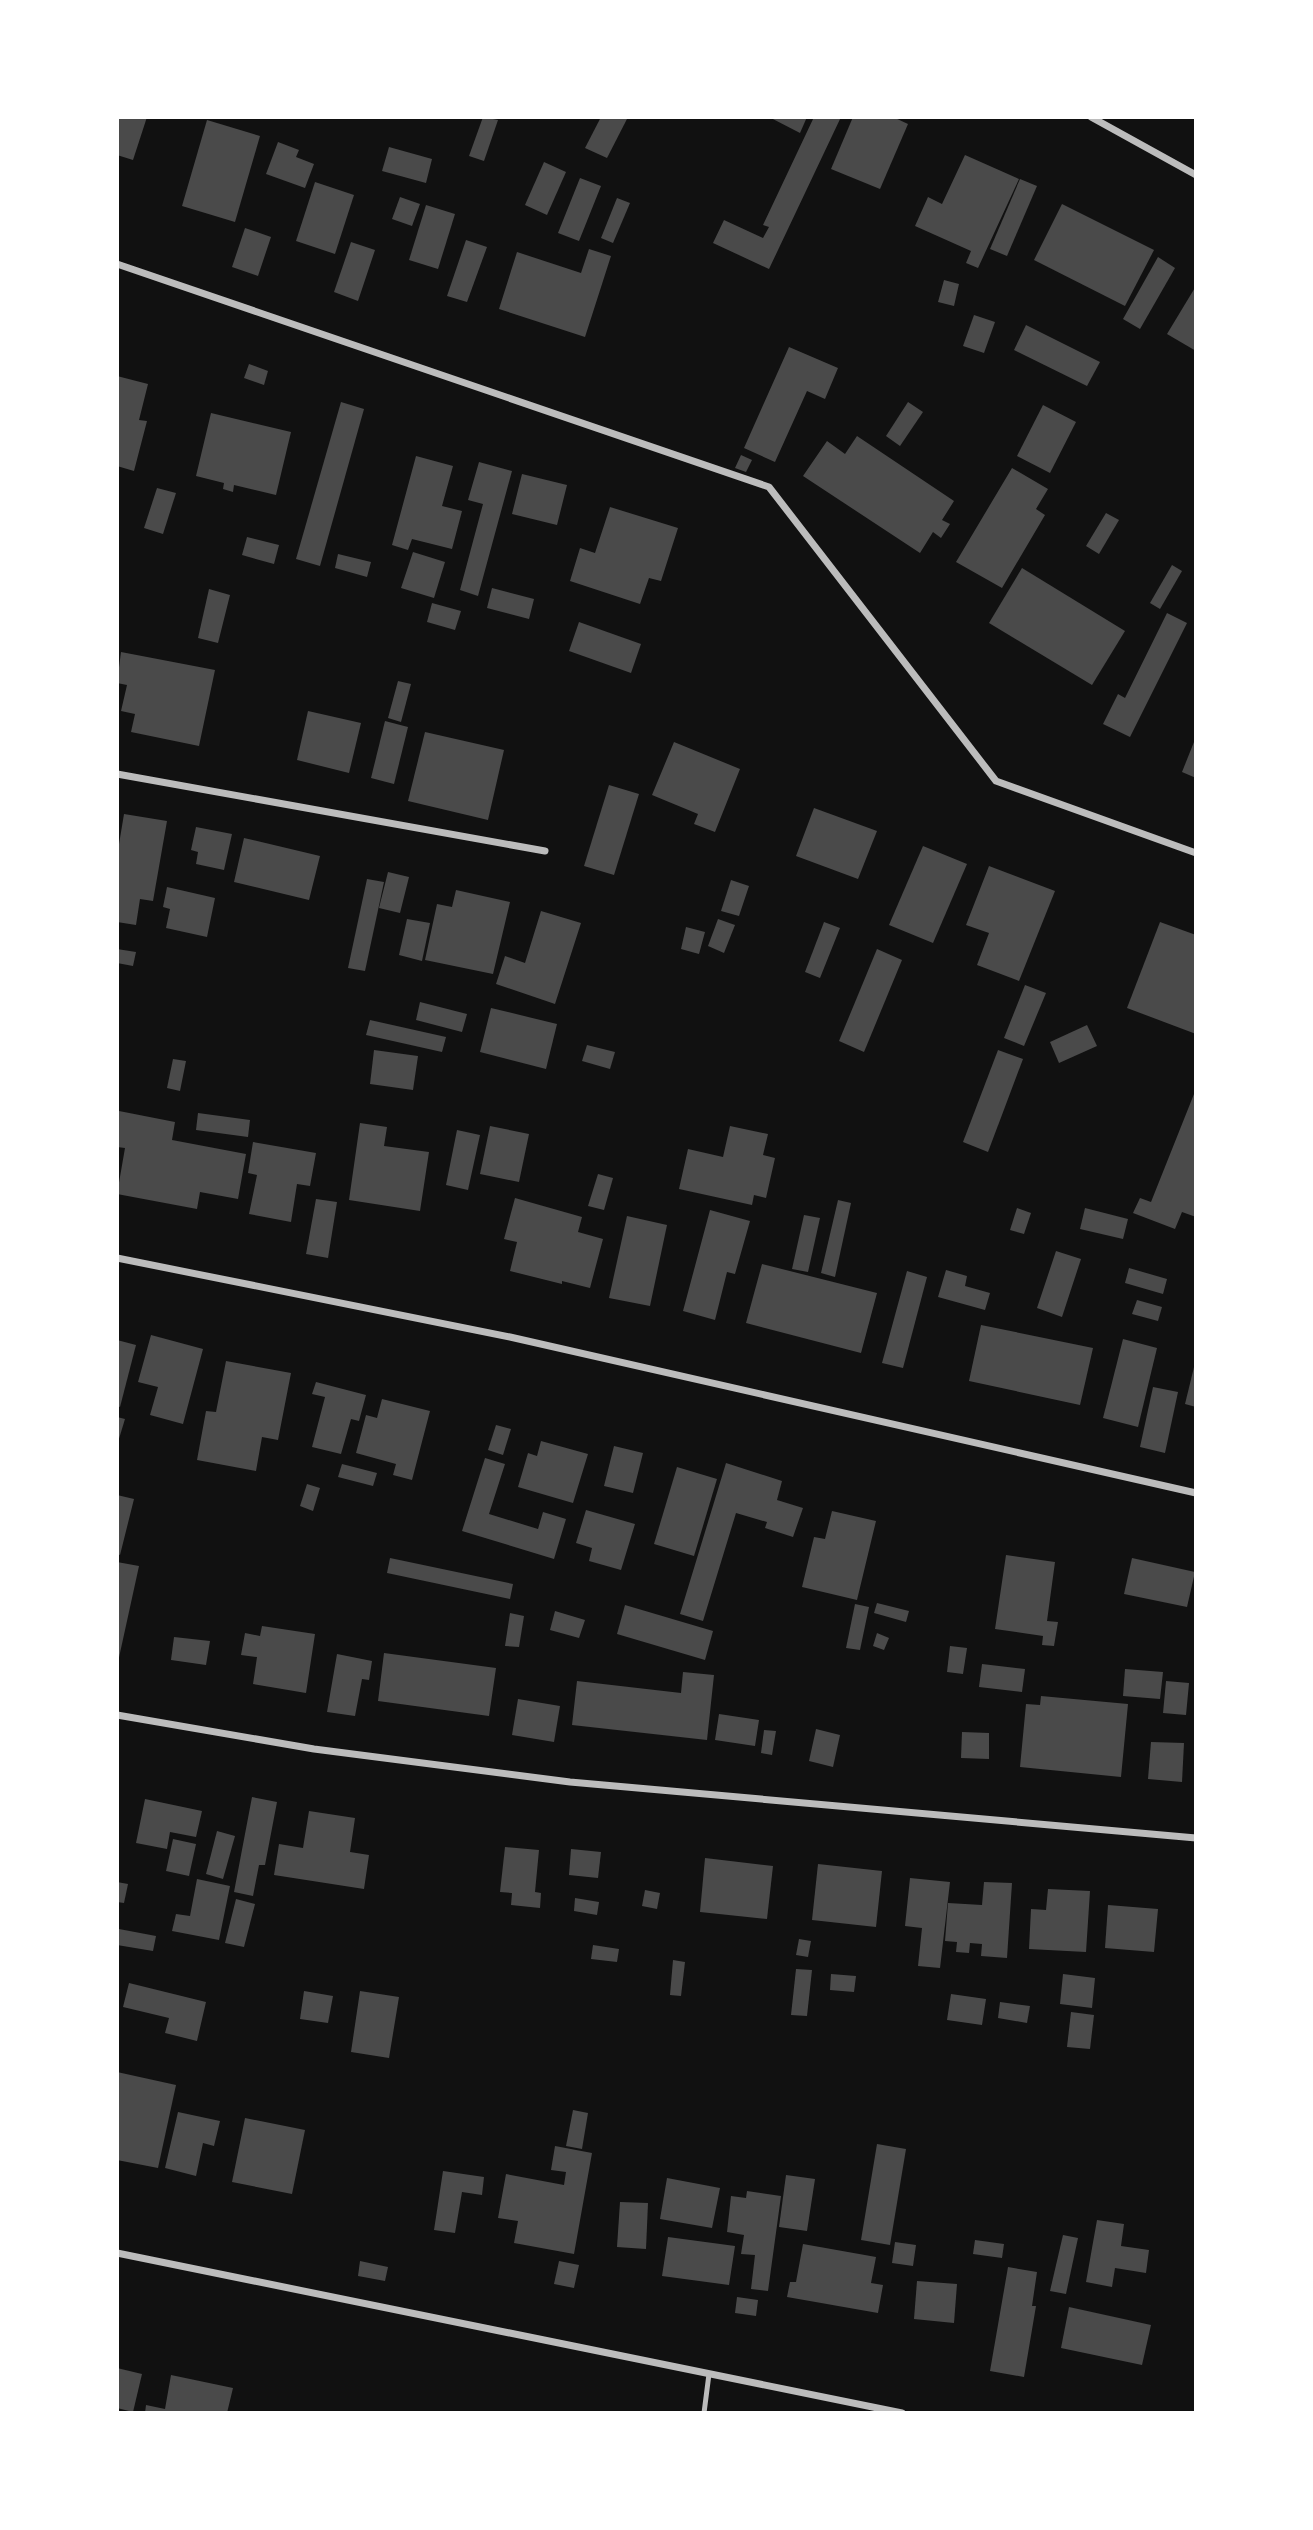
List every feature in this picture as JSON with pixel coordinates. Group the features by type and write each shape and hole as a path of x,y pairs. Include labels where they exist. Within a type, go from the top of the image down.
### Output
{"street":[{"path":"1091,117 1196,175"},
{"path":"117,264 769,487 996,781 1196,853"},
{"path":"117,774 545,850"},
{"path":"117,1258 510,1338 1196,1493"},
{"path":"117,1715 314,1749 570,1782 1196,1838"},
{"path":"117,2253 902,2413"}],"lane":[{"path":"704,2413 709,2374"}],"building":[{"path":"117,117 147,117 133,160 117,155"},
{"path":"483,117 498,120 484,161 469,156"},
{"path":"601,117 628,117 607,158 585,148"},
{"path":"769,117 807,117 800,133"},
{"path":"814,117 841,117 769,269 713,243 724,220 763,238 769,227 763,225"},
{"path":"853,117 893,117 908,124 880,189 831,169"},
{"path":"207,120 260,136 235,222 182,206"},
{"path":"278,142 299,150 296,157 314,164 305,188 266,174"},
{"path":"389,147 432,159 426,183 382,171"},
{"path":"965,155 1019,179 978,268 966,263 971,251 915,226 928,197 942,204"},
{"path":"544,162 566,172 547,215 525,205"},
{"path":"580,178 601,186 579,241 558,233"},
{"path":"1020,179 1037,186 1007,256 990,249"},
{"path":"315,182 354,195 335,254 296,241"},
{"path":"400,197 420,204 412,226 392,219"},
{"path":"617,198 630,203 613,243 601,238"},
{"path":"1062,204 1154,250 1125,306 1034,260"},
{"path":"426,205 455,214 438,269 409,260"},
{"path":"245,228 271,237 258,276 232,267"},
{"path":"466,240 487,247 467,302 447,296"},
{"path":"351,242 375,250 358,301 334,292"},
{"path":"589,249 611,256 585,337 499,309 517,252 581,273"},
{"path":"1158,257 1175,268 1140,329 1123,319"},
{"path":"944,280 959,284 954,306 938,302"},
{"path":"1196,286 1196,351 1167,334"},
{"path":"974,315 995,322 984,353 963,346"},
{"path":"1026,325 1100,362 1087,386 1014,350"},
{"path":"789,347 838,368 825,399 807,391 775,462 744,448"},
{"path":"249,364 268,371 264,385 244,378"},
{"path":"117,376 148,384 139,420 147,421 134,471 117,466"},
{"path":"341,402 364,409 320,566 296,559"},
{"path":"908,402 923,412 900,446 886,436"},
{"path":"1043,405 1076,422 1050,473 1017,456"},
{"path":"211,413 291,432 276,495 234,485 233,492 223,489 224,483 196,476"},
{"path":"857,436 954,501 942,520 950,524 941,538 933,532 920,553 803,476 827,441 845,454"},
{"path":"741,455 752,460 746,472 735,468"},
{"path":"416,456 453,466 442,506 462,511 452,549 412,539 408,550 392,545"},
{"path":"479,462 512,471 478,596 460,590 483,504 468,500"},
{"path":"1012,468 1048,489 1036,509 1045,515 1002,588 956,562"},
{"path":"522,474 567,485 557,525 512,514"},
{"path":"157,488 176,493 163,534 144,528"},
{"path":"610,507 678,528 661,581 649,578 640,604 570,581 580,548 595,553"},
{"path":"1106,513 1119,520 1099,554 1086,546"},
{"path":"247,537 279,545 274,564 242,555"},
{"path":"413,552 445,562 434,598 401,588"},
{"path":"338,554 371,562 367,577 335,568"},
{"path":"1172,565 1182,571 1160,609 1150,603"},
{"path":"1022,568 1125,631 1092,685 989,623"},
{"path":"492,588 534,599 529,619 487,608"},
{"path":"209,589 230,595 218,643 198,638"},
{"path":"432,603 461,611 455,630 427,622"},
{"path":"1167,613 1187,623 1130,737 1103,724 1118,694 1125,698"},
{"path":"579,622 641,644 631,673 569,651"},
{"path":"121,652 215,670 199,746 131,732 135,714 121,711 127,685 117,683"},
{"path":"398,681 411,684 401,722 388,718"},
{"path":"308,711 361,723 349,773 297,760"},
{"path":"385,721 408,727 394,784 371,778"},
{"path":"425,732 504,750 488,820 408,801"},
{"path":"1196,737 1196,778 1182,772"},
{"path":"674,742 740,769 715,832 694,824 698,814 652,795"},
{"path":"609,785 639,794 614,875 584,866"},
{"path":"814,808 877,831 858,879 796,856"},
{"path":"124,814 167,821 153,901 140,899 136,925 117,922 117,856"},
{"path":"196,827 232,834 224,870 196,864 198,852 191,850"},
{"path":"244,838 320,856 309,900 234,882"},
{"path":"923,846 967,864 933,943 889,925"},
{"path":"989,866 1055,891 1019,981 977,965 989,933 966,925"},
{"path":"388,872 409,877 400,913 379,908"},
{"path":"367,879 384,882 365,971 348,968"},
{"path":"731,880 749,886 739,916 721,911"},
{"path":"167,887 215,898 207,937 166,928 170,909 163,907"},
{"path":"456,890 510,902 493,974 425,960 437,904 452,907"},
{"path":"541,911 581,923 555,1004 496,984 505,956 525,963"},
{"path":"407,919 430,923 422,961 399,955"},
{"path":"718,919 735,925 724,953 708,946"},
{"path":"824,922 840,928 820,978 805,972"},
{"path":"1160,922 1196,935 1196,1034 1127,1008"},
{"path":"686,927 705,932 699,954 681,949"},
{"path":"117,949 136,952 133,966 117,963"},
{"path":"877,949 902,960 864,1052 839,1041"},
{"path":"1025,985 1046,993 1024,1046 1004,1038"},
{"path":"420,1002 467,1014 462,1032 416,1020"},
{"path":"491,1008 557,1024 546,1069 480,1052"},
{"path":"370,1020 446,1037 442,1052 366,1035"},
{"path":"1087,1025 1097,1046 1059,1063 1050,1042"},
{"path":"587,1045 615,1052 610,1069 582,1061"},
{"path":"374,1050 418,1056 413,1090 370,1084"},
{"path":"998,1050 1023,1059 988,1152 963,1142"},
{"path":"173,1059 186,1061 180,1091 167,1088"},
{"path":"1196,1089 1196,1217 1182,1212 1175,1229 1133,1213 1140,1198 1151,1202"},
{"path":"119,1111 175,1122 172,1140 246,1154 238,1199 200,1192 197,1209 117,1194 125,1148 117,1147"},
{"path":"198,1113 250,1120 248,1137 196,1130"},
{"path":"360,1123 387,1127 384,1146 429,1152 420,1211 349,1200"},
{"path":"490,1126 529,1134 519,1182 480,1174"},
{"path":"730,1126 768,1134 763,1155 775,1158 766,1198 754,1195 752,1205 679,1189 688,1149 723,1157"},
{"path":"457,1130 480,1135 468,1190 446,1185"},
{"path":"253,1142 316,1153 310,1186 297,1184 291,1222 249,1214 257,1175 248,1173"},
{"path":"598,1174 613,1178 604,1210 588,1206"},
{"path":"515,1198 582,1217 578,1232 603,1239 590,1288 510,1271 517,1242 504,1239"},
{"path":"316,1199 337,1202 328,1258 306,1254"},
{"path":"838,1200 851,1203 835,1277 821,1273"},
{"path":"1017,1208 1031,1213 1024,1234 1010,1230"},
{"path":"1085,1208 1128,1219 1123,1239 1080,1229"},
{"path":"710,1210 750,1221 735,1274 727,1272 715,1320 683,1311"},
{"path":"804,1215 820,1218 808,1272 792,1269"},
{"path":"627,1216 667,1225 650,1306 609,1298"},
{"path":"1056,1251 1081,1259 1062,1317 1037,1308"},
{"path":"762,1264 877,1293 861,1353 746,1323"},
{"path":"1129,1268 1167,1279 1163,1294 1125,1283"},
{"path":"946,1270 967,1276 965,1286 990,1293 985,1310 938,1297"},
{"path":"907,1271 927,1277 903,1368 882,1363"},
{"path":"1137,1300 1162,1307 1158,1321 1132,1314"},
{"path":"981,1325 1093,1348 1080,1405 969,1381"},
{"path":"151,1335 203,1349 183,1424 150,1415 158,1387 138,1382"},
{"path":"1123,1339 1157,1348 1138,1427 1103,1418"},
{"path":"117,1340 136,1345 120,1407 117,1406"},
{"path":"226,1361 291,1373 278,1440 262,1437 256,1471 197,1460 206,1411 216,1412"},
{"path":"1196,1364 1196,1407 1185,1404"},
{"path":"316,1382 366,1395 359,1421 351,1419 341,1454 312,1447 325,1397 312,1394"},
{"path":"1153,1387 1178,1392 1165,1453 1140,1447"},
{"path":"382,1399 430,1411 412,1480 393,1475 396,1464 356,1453 366,1415 377,1418"},
{"path":"117,1417 125,1419 118,1442 117,1442"},
{"path":"496,1425 511,1429 503,1455 488,1450"},
{"path":"541,1441 588,1454 573,1503 518,1487 528,1453 537,1456"},
{"path":"614,1446 643,1453 633,1493 604,1486"},
{"path":"485,1458 505,1464 489,1514 538,1529 543,1512 566,1519 554,1559 462,1531"},
{"path":"726,1463 782,1481 777,1500 803,1508 793,1537 765,1528 767,1522 736,1513 703,1621 680,1614"},
{"path":"342,1464 377,1473 373,1486 338,1477"},
{"path":"677,1467 717,1479 694,1556 654,1544"},
{"path":"307,1484 320,1488 313,1511 300,1506"},
{"path":"117,1495 134,1499 120,1555 117,1554"},
{"path":"586,1510 635,1524 621,1570 589,1561 592,1548 576,1543"},
{"path":"832,1511 876,1521 857,1600 802,1587 814,1537 825,1539"},
{"path":"1006,1555 1055,1562 1047,1621 1058,1622 1054,1646 1042,1645 1043,1636 995,1629"},
{"path":"390,1558 513,1584 510,1599 387,1573"},
{"path":"1132,1558 1195,1572 1187,1607 1124,1594"},
{"path":"117,1562 139,1566 118,1662 117,1662"},
{"path":"877,1603 909,1611 906,1622 874,1613"},
{"path":"855,1604 869,1607 860,1650 846,1648"},
{"path":"625,1605 713,1631 705,1660 617,1634"},
{"path":"555,1611 585,1620 579,1638 550,1630"},
{"path":"510,1613 524,1616 519,1647 505,1646"},
{"path":"262,1626 315,1634 306,1693 253,1684 257,1657 241,1655 245,1633 260,1636"},
{"path":"877,1633 889,1638 884,1650 873,1646"},
{"path":"174,1637 210,1641 206,1665 171,1660"},
{"path":"950,1646 967,1648 963,1674 947,1672"},
{"path":"384,1653 496,1668 489,1716 378,1701"},
{"path":"337,1654 372,1661 369,1680 362,1679 355,1716 327,1712"},
{"path":"982,1664 1025,1669 1022,1692 979,1687"},
{"path":"1125,1669 1163,1672 1160,1699 1123,1696"},
{"path":"683,1672 714,1675 707,1740 572,1725 577,1681 681,1693"},
{"path":"1166,1681 1189,1683 1186,1715 1163,1713"},
{"path":"1041,1696 1128,1704 1121,1777 1020,1767 1026,1704 1040,1705"},
{"path":"518,1699 560,1706 554,1742 512,1735"},
{"path":"719,1714 759,1720 755,1746 715,1740"},
{"path":"816,1729 840,1735 833,1767 809,1761"},
{"path":"764,1730 776,1731 772,1755 761,1753"},
{"path":"962,1732 989,1733 989,1759 961,1758"},
{"path":"1151,1742 1184,1743 1182,1782 1148,1779"},
{"path":"252,1797 277,1802 265,1865 259,1865 253,1896 234,1892"},
{"path":"145,1799 202,1811 196,1837 170,1832 167,1849 136,1843"},
{"path":"309,1811 355,1818 350,1852 369,1855 364,1889 274,1875 279,1844 303,1848"},
{"path":"217,1831 235,1836 223,1879 206,1874"},
{"path":"173,1839 196,1844 189,1876 166,1871"},
{"path":"505,1847 539,1850 535,1892 541,1893 540,1908 511,1905 512,1893 500,1892"},
{"path":"571,1849 601,1852 598,1878 569,1875"},
{"path":"705,1858 773,1866 767,1919 700,1912"},
{"path":"818,1864 882,1871 876,1927 812,1920"},
{"path":"910,1878 950,1882 940,1968 918,1966 922,1928 905,1926"},
{"path":"197,1879 230,1886 219,1940 172,1931 176,1914 190,1916"},
{"path":"117,1882 128,1884 124,1903 117,1902"},
{"path":"984,1882 1012,1883 1007,1958 981,1956 982,1944 970,1943 969,1953 956,1952 957,1942 945,1941 948,1903 982,1905"},
{"path":"1048,1889 1090,1891 1086,1952 1029,1949 1031,1909 1046,1910"},
{"path":"645,1890 660,1893 657,1909 642,1906"},
{"path":"575,1898 599,1902 597,1915 574,1911"},
{"path":"236,1899 255,1904 244,1947 225,1943"},
{"path":"1108,1905 1158,1909 1154,1952 1105,1948"},
{"path":"119,1929 156,1936 153,1951 117,1945"},
{"path":"799,1939 811,1941 808,1957 796,1955"},
{"path":"593,1945 619,1949 617,1962 591,1959"},
{"path":"673,1960 685,1962 681,1996 670,1995"},
{"path":"796,1969 812,1970 807,2016 791,2015"},
{"path":"831,1974 856,1976 854,1992 830,1990"},
{"path":"1063,1974 1095,1978 1092,2008 1060,2004"},
{"path":"129,1983 206,2002 197,2041 165,2033 169,2018 123,2007"},
{"path":"304,1991 333,1996 328,2023 300,2019"},
{"path":"360,1991 399,1997 389,2058 351,2052"},
{"path":"951,1994 986,1999 982,2025 947,2020"},
{"path":"1000,2002 1030,2006 1027,2023 998,2018"},
{"path":"1071,2012 1094,2015 1090,2049 1067,2047"},
{"path":"117,2072 176,2085 158,2168 117,2160"},
{"path":"573,2110 588,2113 582,2149 566,2146"},
{"path":"178,2112 220,2121 214,2146 203,2143 196,2176 165,2168"},
{"path":"245,2118 305,2130 292,2194 232,2182"},
{"path":"877,2144 906,2149 890,2245 861,2240"},
{"path":"555,2146 592,2153 574,2254 514,2243 518,2221 498,2218 506,2174 564,2185 566,2172 551,2170"},
{"path":"443,2171 484,2177 482,2195 462,2192 455,2233 434,2230"},
{"path":"786,2175 815,2179 807,2231 779,2227"},
{"path":"667,2178 720,2188 712,2228 660,2219"},
{"path":"747,2191 781,2196 768,2291 751,2289 755,2255 741,2254 744,2235 727,2232 731,2196 746,2198"},
{"path":"620,2202 648,2203 646,2249 617,2247"},
{"path":"1097,2220 1124,2224 1121,2246 1149,2250 1146,2273 1115,2268 1112,2287 1086,2282"},
{"path":"1063,2235 1078,2238 1066,2294 1050,2291"},
{"path":"668,2237 735,2246 729,2285 662,2276"},
{"path":"975,2240 1004,2244 1002,2258 973,2254"},
{"path":"895,2242 916,2245 913,2266 892,2263"},
{"path":"803,2244 876,2257 871,2283 883,2285 878,2313 787,2297 790,2282 796,2282"},
{"path":"360,2261 388,2267 385,2281 358,2276"},
{"path":"559,2261 579,2265 574,2288 554,2284"},
{"path":"1008,2267 1037,2272 1032,2306 1036,2306 1024,2377 990,2371"},
{"path":"917,2281 957,2284 954,2323 914,2319"},
{"path":"737,2297 758,2300 756,2316 735,2313"},
{"path":"1069,2307 1151,2325 1142,2365 1061,2348"},
{"path":"117,2368 142,2374 133,2412 117,2408"},
{"path":"171,2375 233,2388 227,2413 145,2413 146,2405 165,2409"}]}
